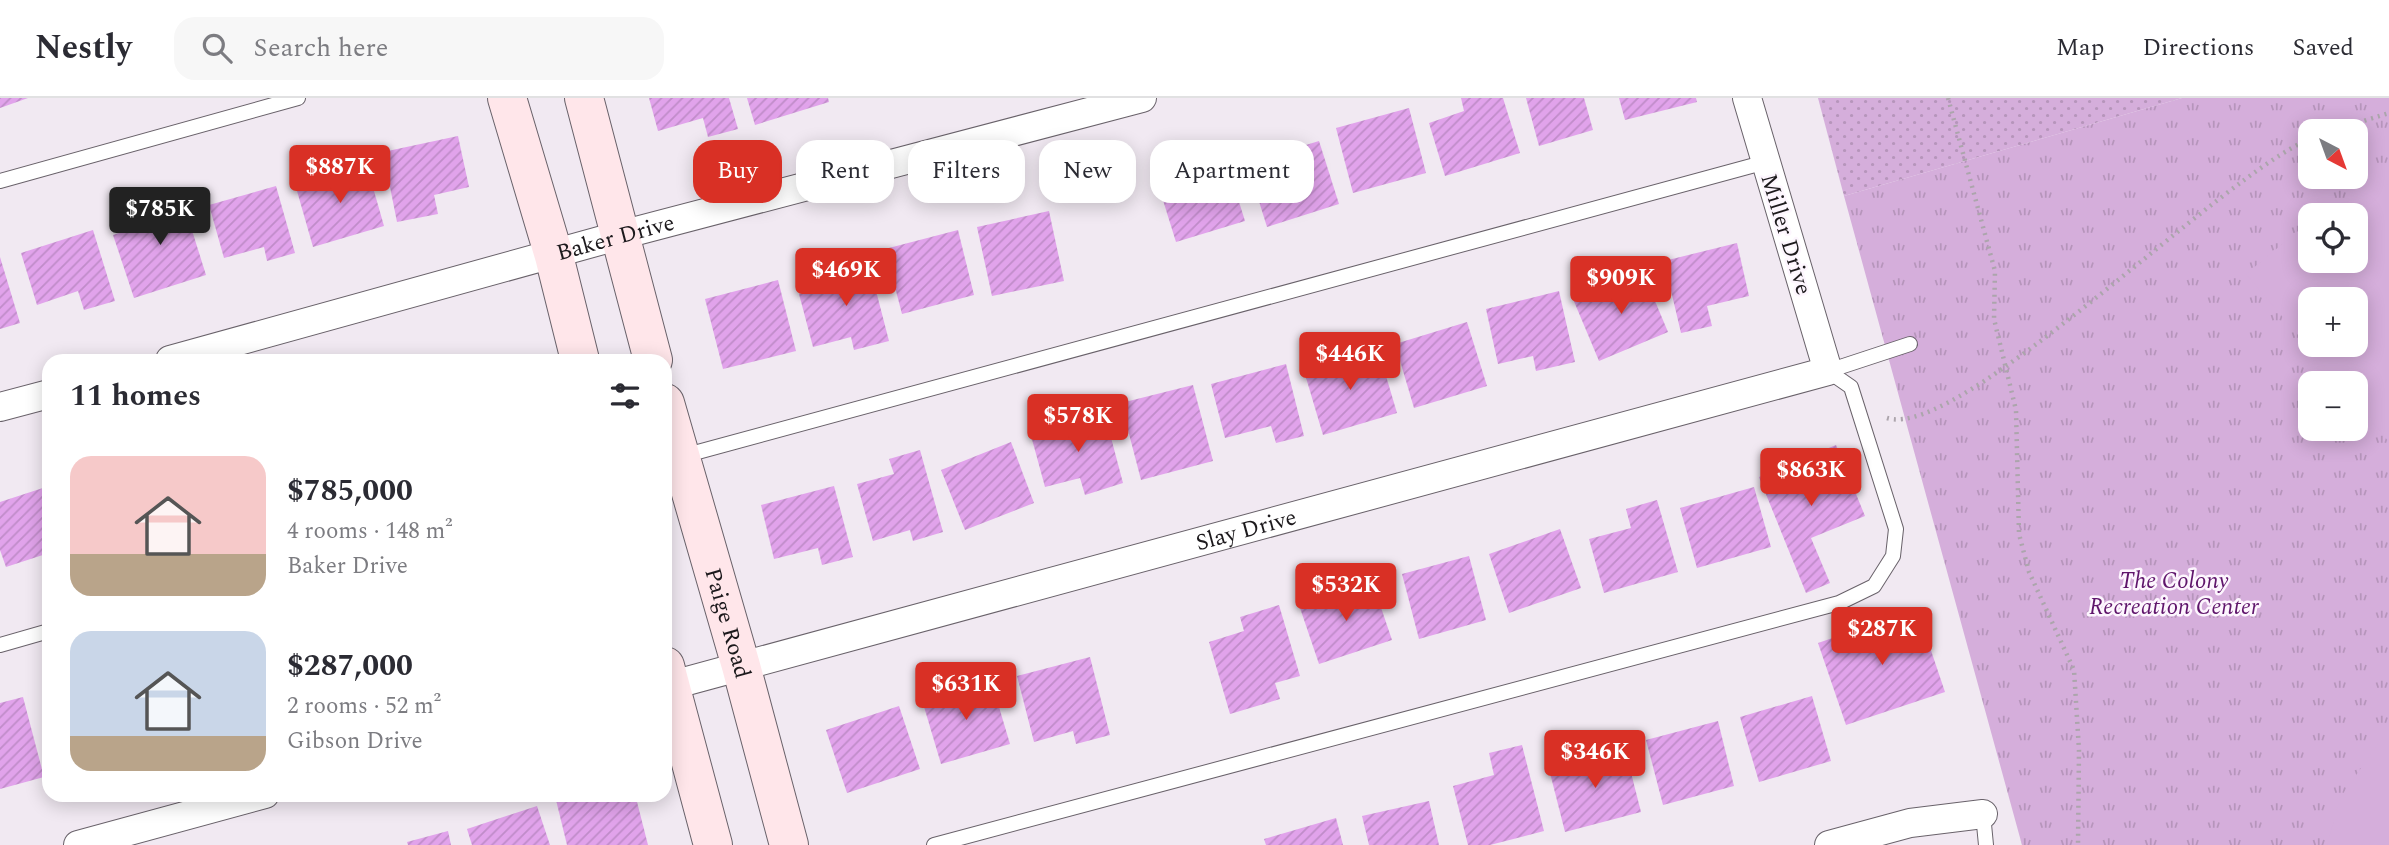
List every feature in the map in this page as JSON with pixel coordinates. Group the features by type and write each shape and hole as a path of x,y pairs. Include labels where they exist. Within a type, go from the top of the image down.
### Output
{"main road":[{"path":"507,98 554,256 578,354"},
{"path":"584,98 651,354"},
{"name":"Paige Road","path":"672,427 789,845"},
{"path":"672,697 713,845"}],"street":[{"name":"Baker Drive","path":"192,354 554,256 621,235 1142,98"},
{"name":"Miller Drive","path":"1747,98 1828,371"},
{"name":"Slay Drive","path":"672,678 741,666 1828,371"},
{"path":"0,407 42,396"},
{"path":"78,845 236,802"},
{"path":"1829,845 1910,823 1983,814"}],"lane":[{"path":"0,181 298,98"},
{"path":"681,457 1766,162"},
{"path":"1828,371 1910,344"},
{"path":"934,845 1839,603 1874,586 1893,556 1896,529 1850,387 1828,371"},
{"path":"0,645 42,633"},
{"path":"1983,814 1986,845"}],"path":[{"path":"1948,98 1995,271 1994,319 2016,410 2018,534 2029,572 2074,670 2079,750 2078,845"},
{"path":"2368,120 2389,113"},
{"path":"1883,417 1893,420 1924,416 1975,390 2184,228 2268,165 2298,146"}],"green space":[{"path":"1818,98 2182,98 1844,196"},
{"name":"The Colony Recreation Center","path":"2182,98 2389,98 2389,845 2022,845 1844,196"},
{"path":"2389,184 2389,442 2368,417 2368,371 2329,371 2317,357 2368,357 2368,287 2298,287 2298,335 2246,274 2298,231 2298,273 2368,273 2368,203 2345,203"},
{"path":"2389,728 2389,845 2327,845 2340,798"}],"building":[{"path":"0,98 28,98 0,108"},
{"path":"649,98 729,98 738,129 708,137 703,118 658,131"},
{"path":"747,98 828,98 829,102 755,125"},
{"path":"1461,98 1503,98 1520,153 1445,176 1429,123 1464,111"},
{"path":"1526,98 1584,98 1593,130 1539,146"},
{"path":"1619,98 1696,98 1697,102 1625,120"},
{"path":"1409,108 1426,173 1353,193 1336,128"},
{"path":"458,136 469,187 434,195 438,214 397,222 383,152"},
{"path":"1319,141 1339,204 1267,227 1260,203 1314,203 1314,143"},
{"path":"366,163 384,226 313,247 295,184"},
{"path":"276,186 295,253 267,261 264,247 224,258 209,205"},
{"path":"179,189 206,275 134,298 113,235 146,224 139,202"},
{"path":"1164,203 1239,203 1245,221 1176,242"},
{"path":"1049,211 1064,281 992,296 977,227"},
{"path":"93,230 115,301 84,310 78,291 37,305 21,253"},
{"path":"958,230 974,295 902,314 885,249"},
{"path":"1737,243 1749,296 1707,306 1712,326 1681,333 1664,261"},
{"path":"867,256 889,341 854,350 851,337 813,347 799,294 836,285 831,264"},
{"path":"0,257 20,323 0,329"},
{"path":"1642,270 1668,332 1599,361 1573,299"},
{"path":"778,280 796,351 723,369 705,299"},
{"path":"1559,291 1575,362 1536,371 1533,356 1498,364 1486,309"},
{"path":"1467,322 1487,386 1414,408 1395,344"},
{"path":"1378,349 1397,413 1323,435 1304,371"},
{"path":"1286,364 1304,436 1276,443 1271,426 1225,438 1211,384"},
{"path":"1193,385 1213,461 1141,480 1121,403"},
{"path":"1104,411 1123,483 1085,495 1080,478 1045,487 1030,432"},
{"path":"1011,442 1034,503 965,530 941,470"},
{"path":"1836,445 1865,516 1811,538 1830,583 1806,593 1759,477"},
{"path":"920,450 943,532 913,541 910,530 873,541 857,484 894,474 889,459"},
{"path":"834,486 853,557 822,565 818,548 774,559 761,505"},
{"path":"1754,487 1771,547 1697,568 1680,508"},
{"path":"42,488 42,555 6,567 0,550 0,502"},
{"path":"1657,500 1678,572 1604,593 1589,539 1631,528 1626,509"},
{"path":"1560,529 1581,588 1509,613 1489,554"},
{"path":"1469,556 1486,620 1419,639 1402,574"},
{"path":"1372,581 1392,640 1319,664 1299,605"},
{"path":"1279,605 1300,676 1275,683 1280,699 1230,714 1209,642 1244,631 1240,617"},
{"path":"1917,609 1945,692 1846,725 1818,643"},
{"path":"1090,657 1110,735 1076,744 1073,731 1034,742 1017,676"},
{"path":"991,680 1010,744 941,764 922,700"},
{"path":"1812,696 1831,761 1759,782 1740,717"},
{"path":"23,697 42,778 0,789 0,703"},
{"path":"899,706 920,769 847,793 826,730"},
{"path":"1718,721 1734,786 1663,805 1646,740"},
{"path":"1522,745 1544,831 1490,845 1468,845 1453,786 1494,775 1489,753"},
{"path":"1625,749 1641,812 1565,832 1549,769"},
{"path":"1429,801 1439,845 1369,845 1362,816"},
{"path":"556,802 637,802 648,845 567,845"},
{"path":"537,806 550,845 472,845 467,829"},
{"path":"1336,818 1343,845 1266,845 1264,839"},
{"path":"448,831 451,845 408,845 407,842"}]}
